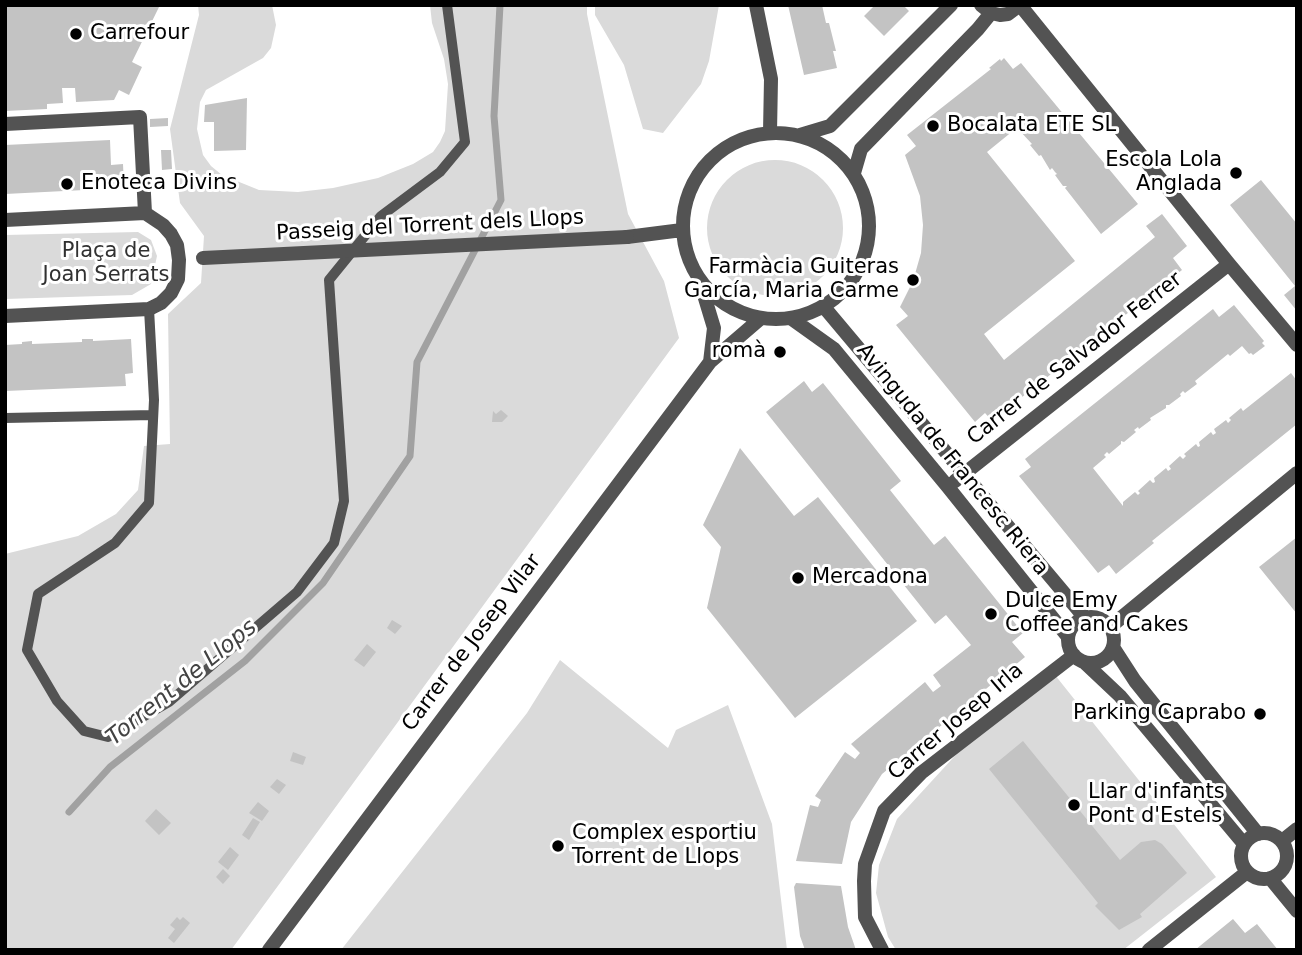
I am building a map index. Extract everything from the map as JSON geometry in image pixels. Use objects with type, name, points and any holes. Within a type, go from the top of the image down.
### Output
[{"type":"street","points":[[756,5],[771,79],[770,132]]},
{"type":"street","points":[[800,135],[830,125],[951,5]]},
{"type":"street","points":[[854,173],[861,149],[978,29],[986,9],[1008,14],[1020,5],[1297,345]]},
{"type":"street","points":[[5,124],[139,117],[145,213]]},
{"type":"street","points":[[700,281],[716,298],[737,311],[760,319],[792,319],[824,307],[848,287],[864,261],[870,231],[867,201],[854,173],[839,156],[821,143],[800,135],[770,132],[742,138],[716,153],[697,174],[685,201],[682,230],[687,257],[700,281],[713,328],[710,362]]},
{"type":"street","points":[[5,220],[145,213],[171,234],[177,245],[179,260],[177,279],[171,293],[161,303],[149,309],[5,316]]},
{"type":"street","name":"Passeig del Torrent dels Llops","points":[[179,260],[627,237],[682,230]]},
{"type":"street","name":"Carrer de Salvador Ferrer","points":[[948,487],[1229,264]]},
{"type":"street","name":"Avinguda de Francesc Riera","points":[[824,307],[1084,618]]},
{"type":"street","name":"Carrer de Josep Vilar","points":[[269,950],[710,362],[760,319]]},
{"type":"street","name":"Avinguda de Francesc Riera","points":[[792,319],[834,349],[1068,638]]},
{"type":"street","points":[[1110,628],[1297,473]]},
{"type":"street","points":[[1079,659],[1092,664],[1105,659],[1113,647],[1114,634],[1099,618],[1084,618],[1074,625],[1068,638],[1069,645],[1079,659],[1120,696],[1244,844]]},
{"type":"street","points":[[1113,647],[1135,681],[1258,834]]},
{"type":"street","name":"Carrer Josep Irla","points":[[882,950],[864,918],[864,881],[865,864],[884,811],[921,772],[1079,659]]},
{"type":"street","points":[[1282,841],[1297,829]]},
{"type":"street","points":[[1269,833],[1282,841],[1286,848],[1286,863],[1278,874],[1270,878],[1258,878],[1247,872],[1241,856],[1244,844],[1258,834],[1269,833]]},
{"type":"street","points":[[1286,863],[1297,876]]},
{"type":"street","points":[[1149,950],[1247,872]]},
{"type":"street","points":[[1270,878],[1297,911]]},
{"type":"lane","points":[[149,309],[153,415],[149,503],[115,543],[38,594],[26,650],[57,701],[84,731],[108,737],[169,702],[297,592],[334,543],[344,501],[328,280],[380,216],[440,172],[465,142],[447,5]]},
{"type":"lane","points":[[5,418],[153,415]]},
{"type":"green space","points":[[198,5],[272,5],[276,25],[271,48],[263,58],[206,90],[200,102],[197,129],[203,155],[222,175],[259,190],[298,192],[378,178],[413,164],[433,152],[445,131],[448,84],[430,5],[587,5],[628,214],[664,281],[679,338],[231,950],[5,950],[5,554],[78,536],[116,514],[138,490],[144,446],[170,444],[168,314],[201,283],[204,236],[180,203],[170,129],[199,15]]},
{"type":"green space","points":[[595,5],[719,5],[709,61],[701,84],[663,133],[643,129],[624,65],[595,15]]},
{"type":"green space","points":[[775,160],[801,165],[823,180],[838,202],[843,228],[838,254],[823,276],[801,291],[775,296],[749,291],[727,276],[712,254],[707,228],[712,202],[727,180],[749,165]]},
{"type":"green space","name":"Plaça de Joan Serrats","points":[[138,232],[151,240],[157,256],[151,284],[132,295],[5,299],[5,235]]},
{"type":"green space","name":"Complex esportiu Torrent de Llops","points":[[560,660],[668,748],[676,730],[728,705],[772,824],[787,950],[341,950],[527,713]]},
{"type":"green space","points":[[1055,675],[1216,877],[1123,950],[896,950],[888,937],[876,893],[879,865],[897,819],[963,747]]},
{"type":"building","name":"Carrefour","points":[[5,5],[160,5],[132,62],[142,67],[129,95],[119,90],[114,100],[76,102],[75,88],[62,88],[63,103],[47,104],[47,109],[5,111]]},
{"type":"building","points":[[788,5],[822,5],[836,51],[833,51],[837,68],[804,75]]},
{"type":"building","points":[[875,5],[903,5],[909,11],[884,36],[864,16]]},
{"type":"building","points":[[1004,58],[1013,69],[1021,63],[1138,204],[1101,234],[1065,188],[1067,186],[1063,186],[1055,175],[1057,174],[1052,168],[1050,170],[1041,155],[1030,145],[1032,144],[1019,130],[1019,126],[987,152],[1075,261],[984,334],[1004,360],[1155,237],[1146,226],[1162,214],[1187,246],[1173,258],[1182,270],[992,421],[985,413],[975,422],[896,325],[908,316],[900,307],[913,281],[921,253],[923,225],[920,196],[905,155],[916,146],[907,135]]},
{"type":"building","points":[[247,98],[246,150],[214,151],[214,122],[204,122],[205,105]]},
{"type":"building","points":[[168,118],[168,126],[150,127],[150,119]]},
{"type":"building","points":[[110,140],[111,165],[123,164],[124,188],[5,194],[5,145]]},
{"type":"building","points":[[161,150],[171,150],[172,169],[162,170]]},
{"type":"building","points":[[1261,180],[1297,224],[1297,311],[1284,295],[1295,286],[1230,205]]},
{"type":"building","points":[[1234,305],[1264,341],[1262,343],[1265,346],[1253,355],[1242,346],[1230,356],[1228,354],[1195,381],[1197,384],[1185,393],[1183,391],[1181,396],[1166,405],[1166,408],[1150,418],[1151,420],[1134,430],[1136,432],[1124,442],[1121,441],[1109,454],[1107,452],[1104,455],[1106,457],[1093,468],[1123,506],[1123,502],[1135,492],[1138,495],[1138,491],[1150,480],[1155,482],[1154,478],[1166,468],[1168,471],[1171,469],[1169,466],[1180,456],[1183,459],[1186,456],[1184,454],[1196,444],[1200,446],[1199,442],[1211,432],[1213,435],[1216,433],[1214,429],[1226,420],[1228,423],[1231,420],[1229,418],[1241,408],[1243,411],[1291,373],[1297,381],[1297,424],[1152,541],[1154,543],[1116,574],[1109,565],[1098,573],[1019,476],[1031,467],[1025,459],[1213,309],[1219,317]]},
{"type":"building","points":[[82,339],[131,339],[133,373],[125,374],[126,386],[5,391],[5,345],[32,341],[32,344],[82,342]]},
{"type":"building","points":[[804,381],[812,392],[823,383],[901,481],[890,490],[934,545],[945,536],[1023,633],[1012,642],[1025,657],[882,774],[851,822],[842,864],[796,861],[810,805],[818,807],[821,800],[815,796],[845,752],[855,759],[860,753],[851,744],[925,682],[933,692],[941,686],[933,675],[971,645],[946,615],[935,624],[766,412]]},
{"type":"building","points":[[501,410],[508,416],[502,422],[492,422],[493,411],[496,414]]},
{"type":"building","name":"Mercadona","points":[[740,448],[794,516],[818,497],[917,621],[795,718],[707,608],[721,547],[703,525]]},
{"type":"building","points":[[1297,537],[1297,614],[1259,567]]},
{"type":"building","points":[[392,620],[402,626],[395,634],[387,628]]},
{"type":"building","points":[[367,644],[376,652],[364,667],[354,660]]},
{"type":"building","points":[[1023,741],[1120,860],[1141,842],[1155,840],[1162,844],[1187,873],[1140,914],[1142,917],[1119,930],[1095,906],[1098,903],[989,769]]},
{"type":"building","points":[[293,752],[306,757],[303,765],[290,761]]},
{"type":"building","points":[[277,779],[286,785],[279,794],[270,787]]},
{"type":"building","points":[[258,802],[269,811],[262,821],[249,813]]},
{"type":"building","points":[[156,809],[171,823],[159,835],[145,821]]},
{"type":"building","points":[[253,818],[260,822],[249,840],[242,835]]},
{"type":"building","points":[[230,847],[239,855],[228,870],[218,862]]},
{"type":"building","points":[[223,869],[230,876],[223,884],[216,877]]},
{"type":"building","points":[[796,883],[841,886],[848,927],[856,950],[805,950],[800,936],[794,887]]},
{"type":"building","points":[[177,917],[180,920],[183,917],[190,923],[174,943],[168,938],[175,929],[170,925]]},
{"type":"building","points":[[1233,919],[1245,933],[1257,924],[1278,950],[1195,950]]},
{"type":"waterway","name":"Torrent de Llops","points":[[69,812],[110,767],[245,661],[323,583],[410,456],[417,362],[501,200],[494,116],[500,5]]},
{"type":"place","name":"Carrefour","points":[[76,34]]},
{"type":"place","name":"Bocalata ETE SL","points":[[933,126]]},
{"type":"place","name":"Escola Lola Anglada","points":[[1236,173]]},
{"type":"place","name":"Enoteca Divins","points":[[67,184]]},
{"type":"place","name":"Farmàcia Guiteras García, Maria Carme","points":[[913,280]]},
{"type":"place","name":"romà","points":[[780,352]]},
{"type":"place","name":"Mercadona","points":[[798,578]]},
{"type":"place","name":"Dulce Emy Coffee and Cakes","points":[[991,614]]},
{"type":"place","name":"Parking Caprabo","points":[[1260,714]]},
{"type":"place","name":"Llar d'infants Pont d'Estels","points":[[1074,805]]},
{"type":"place","name":"Complex esportiu Torrent de Llops","points":[[558,846]]}]
